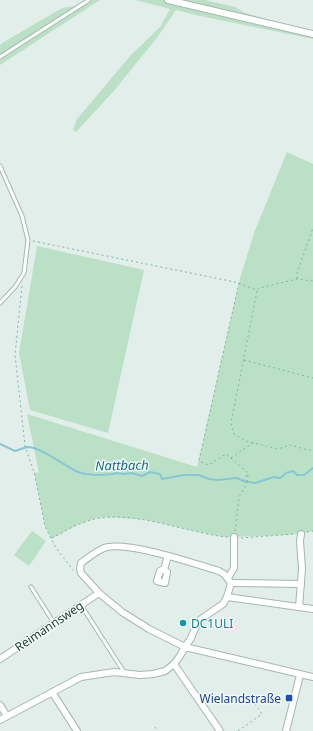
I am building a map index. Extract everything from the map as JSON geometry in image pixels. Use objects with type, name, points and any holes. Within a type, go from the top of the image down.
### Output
[{"type":"street","points":[[168,0],[313,34]]},
{"type":"street","points":[[299,534],[302,569],[299,606]]},
{"type":"street","points":[[0,720],[81,677],[114,672],[153,674],[165,671],[174,664],[192,638],[197,624],[201,619],[223,604],[228,597],[229,580],[234,568],[234,537]]},
{"type":"street","points":[[301,584],[229,580],[219,571],[168,556],[118,546],[105,548],[81,563],[80,569],[81,573],[99,594],[122,612],[149,629],[185,647],[313,678]]},
{"type":"street","points":[[164,569],[168,556]]},
{"type":"street","name":"Reimannsweg","points":[[0,659],[99,594]]},
{"type":"street","points":[[228,597],[299,606],[313,610]]},
{"type":"street","points":[[174,664],[220,731]]},
{"type":"street","points":[[286,731],[300,674]]},
{"type":"street","points":[[52,692],[77,731]]},
{"type":"street","points":[[0,705],[7,716]]},
{"type":"lane","points":[[0,57],[89,0]]},
{"type":"lane","points":[[0,166],[22,216],[28,240],[27,257],[23,275],[15,287],[0,303]]},
{"type":"lane","points":[[31,587],[54,623]]},
{"type":"lane","points":[[81,605],[125,673]]},
{"type":"path","points":[[297,279],[297,273],[313,228]]},
{"type":"path","points":[[28,240],[238,283],[257,290],[297,279],[313,281]]},
{"type":"path","points":[[23,275],[15,355],[25,446],[34,472],[46,526],[51,539],[72,570],[81,573]]},
{"type":"path","points":[[238,283],[200,461],[208,465],[226,454],[248,473]]},
{"type":"path","points":[[257,290],[231,424],[234,434],[246,441],[278,449],[290,445],[313,450]]},
{"type":"path","points":[[244,360],[313,378]]},
{"type":"path","points":[[248,473],[231,459],[254,443]]},
{"type":"path","points":[[247,483],[243,481],[248,473]]},
{"type":"path","points":[[234,537],[239,497],[247,483],[248,473]]},
{"type":"path","points":[[51,539],[79,524],[98,518],[109,517],[147,520],[212,535],[234,537],[299,534]]},
{"type":"path","points":[[238,731],[262,714],[250,697]]},
{"type":"path","points":[[155,727],[158,731]]},
{"type":"green space","points":[[93,0],[100,0],[0,65],[0,45],[2,43],[62,8],[87,4]]},
{"type":"green space","points":[[136,0],[205,0],[235,7],[245,13],[274,21],[281,28],[313,35],[313,39],[176,10],[156,39],[113,92],[76,132],[73,130],[77,119],[131,55],[160,27],[170,9]]},
{"type":"green space","points":[[287,152],[313,164],[313,531],[301,534],[225,537],[147,520],[109,517],[97,518],[79,524],[51,539],[45,526],[34,472],[39,473],[27,414],[197,467],[239,282],[254,233]]},
{"type":"green space","points":[[37,246],[144,270],[108,433],[30,410],[19,353]]},
{"type":"green space","points":[[32,531],[46,541],[29,566],[14,555]]},
{"type":"waterway","name":"Nattbach","points":[[0,444],[15,451],[27,447],[39,450],[78,472],[91,475],[132,473],[142,476],[150,472],[160,474],[162,479],[184,475],[199,475],[209,479],[218,480],[237,478],[243,481],[255,483],[274,477],[280,478],[286,473],[293,471],[297,475],[304,475],[313,468]]},
{"type":"place","name":"DC1ULI","points":[[183,623]]},
{"type":"place","name":"Wielandstraße","points":[[289,698]]}]
